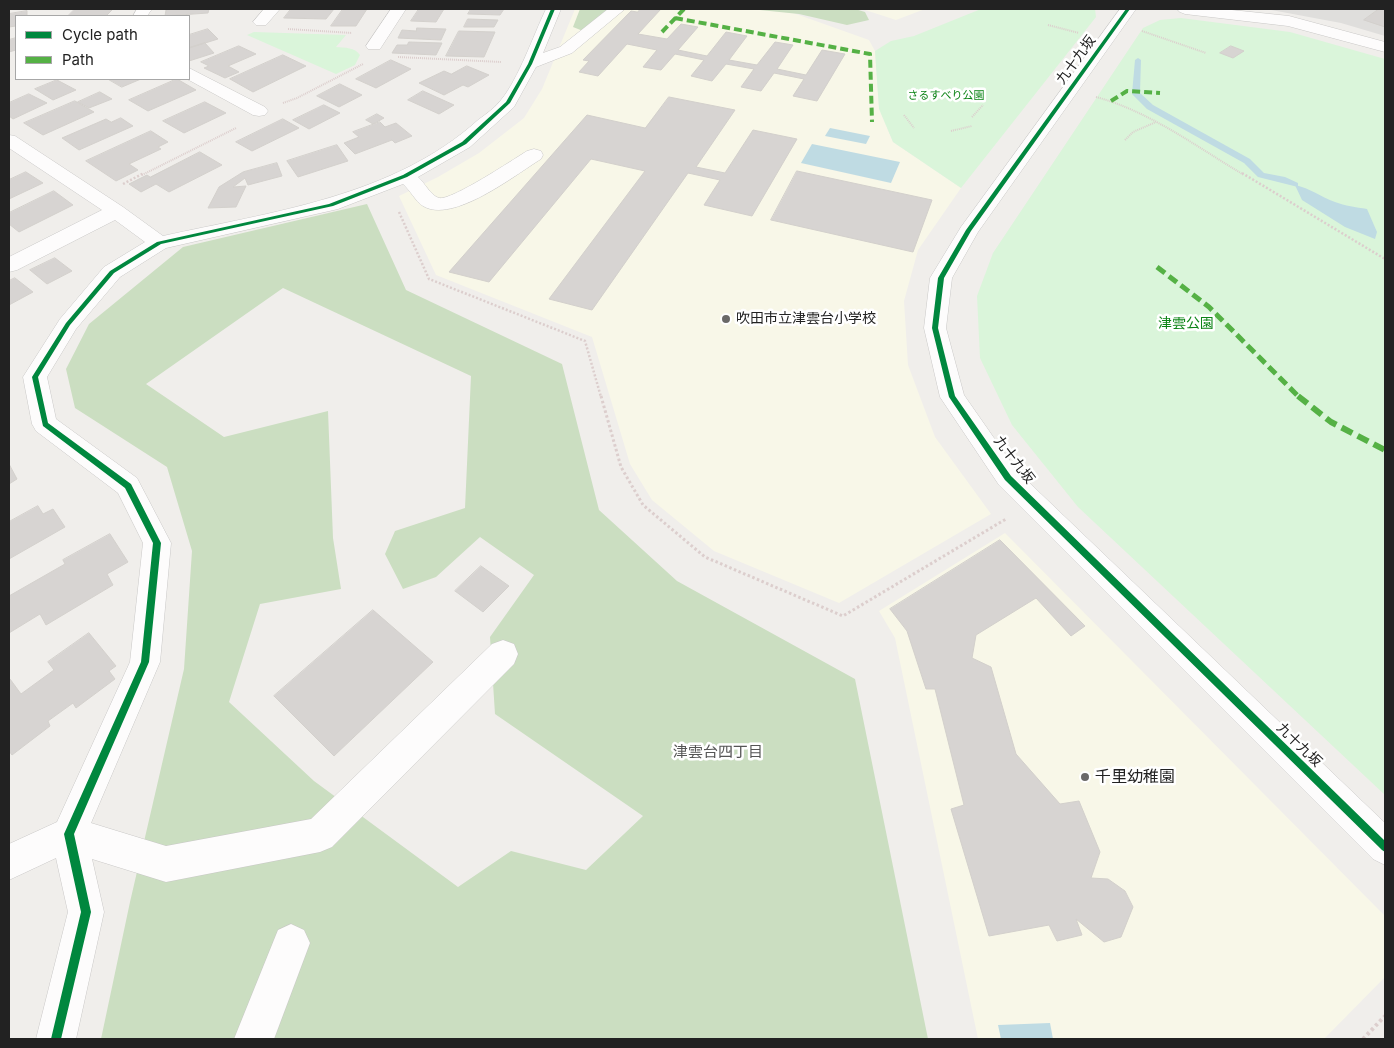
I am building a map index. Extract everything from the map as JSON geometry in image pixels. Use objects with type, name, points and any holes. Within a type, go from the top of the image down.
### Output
[{"type":"street","points":[[261,22],[272,9]]},
{"type":"street","points":[[374,46],[398,9]]},
{"type":"street","points":[[56,1039],[86,912],[70,834],[145,662],[157,543],[128,486],[44,424],[35,377],[68,324],[112,272],[158,243],[331,204],[405,176],[464,143],[508,103],[530,64],[552,9]]},
{"type":"street","points":[[530,64],[566,50],[617,9]]},
{"type":"street","points":[[1185,9],[1289,21],[1385,47]]},
{"type":"street","name":"九十九坂","points":[[1131,19],[968,231],[941,278],[936,328],[952,397],[1008,478],[1385,847]]},
{"type":"street","points":[[190,75],[259,111]]},
{"type":"street","points":[[9,140],[116,211],[158,243]]},
{"type":"street","points":[[405,176],[416,185],[430,202],[444,205],[465,197],[534,156]]},
{"type":"street","points":[[9,265],[116,211]]},
{"type":"street","points":[[9,862],[70,834],[166,864],[320,835],[503,654]]},
{"type":"street","points":[[254,1039],[291,943]]},
{"type":"path","points":[[1131,19],[1206,53]]},
{"type":"path","points":[[1048,25],[1079,33]]},
{"type":"path","points":[[1088,95],[1111,101],[1156,122],[1385,259]]},
{"type":"path","points":[[972,117],[983,105]]},
{"type":"path","points":[[904,115],[914,128]]},
{"type":"path","points":[[1125,140],[1133,132],[1156,122]]},
{"type":"path","points":[[951,131],[972,126]]},
{"type":"path","points":[[400,213],[429,279],[585,341],[621,467],[643,505],[705,557],[843,616],[1006,519]]},
{"type":"path","points":[[1363,1039],[1385,1016]]},
{"type":"shaded area","name":"吹田市立津雲台小学校","points":[[575,9],[782,9],[869,40],[875,51],[879,108],[893,142],[961,188],[918,250],[904,301],[908,365],[935,437],[991,514],[839,603],[714,551],[652,500],[630,464],[592,337],[436,275],[399,196],[438,177],[479,153],[524,118],[542,89]]},
{"type":"shaded area","points":[[862,9],[925,9],[896,20]]},
{"type":"shaded area","points":[[1266,9],[1385,9],[1385,36],[1341,23]]},
{"type":"shaded area","name":"千里幼稚園","points":[[1005,533],[1385,916],[1385,977],[1324,1039],[978,1039],[895,638],[879,611]]},
{"type":"green space","points":[[580,9],[614,9],[583,31],[573,27]]},
{"type":"green space","points":[[750,9],[855,9],[865,12],[869,20],[847,25],[799,14]]},
{"type":"green space","name":"さるすべり公園","points":[[981,9],[1095,9],[1096,17],[961,188],[893,142],[879,109],[875,51],[891,41],[914,36]]},
{"type":"green space","name":"津雲公園","points":[[1181,18],[1290,32],[1385,59],[1385,795],[1078,507],[1012,425],[980,358],[977,296],[993,253],[1143,28],[1160,20]]},
{"type":"green space","points":[[254,32],[346,35],[336,47],[353,49],[360,55],[355,65],[336,74],[247,35]]},
{"type":"green space","points":[[367,204],[406,290],[562,364],[599,510],[677,581],[855,679],[928,1039],[101,1039],[130,902],[184,669],[192,551],[167,467],[75,408],[66,369],[89,324],[183,247]],"holes":[[[283,288],[471,376],[465,508],[395,531],[385,554],[403,589],[436,577],[480,537],[534,575],[490,637],[495,714],[643,816],[586,870],[511,851],[458,887],[314,781],[229,702],[260,604],[341,589],[333,538],[328,411],[224,437],[146,384]]]},
{"type":"water","points":[[830,128],[870,136],[866,144],[825,136]]},
{"type":"water","points":[[812,144],[900,162],[891,183],[801,163]]},
{"type":"water","points":[[1295,185],[1339,203],[1367,209],[1377,232],[1375,239],[1345,227],[1302,200]]},
{"type":"water","points":[[1050,1023],[1053,1039],[1001,1039],[998,1025]]},
{"type":"building","points":[[75,9],[113,9],[107,15],[69,15]]},
{"type":"building","points":[[209,9],[208,13],[179,15],[165,15],[166,10]]},
{"type":"building","points":[[291,9],[334,9],[326,19],[284,18]]},
{"type":"building","points":[[343,9],[367,9],[356,26],[331,26]]},
{"type":"building","points":[[419,9],[444,9],[436,22],[411,21]]},
{"type":"building","points":[[471,9],[504,9],[500,15],[468,14]]},
{"type":"building","points":[[641,9],[661,9],[638,34],[667,39],[681,24],[698,27],[678,50],[707,56],[726,32],[747,36],[729,60],[757,65],[775,42],[793,45],[777,69],[806,75],[822,50],[845,54],[817,101],[793,96],[804,79],[774,73],[761,91],[741,87],[754,69],[726,64],[712,81],[691,76],[704,60],[675,54],[661,70],[643,67],[657,50],[627,44],[598,76],[579,72],[589,61],[583,60],[631,11],[637,12]]},
{"type":"building","points":[[1379,9],[1385,9],[1385,27],[1364,20]]},
{"type":"building","points":[[27,11],[27,15],[15,15],[15,26],[9,27],[9,14]]},
{"type":"building","points":[[468,19],[498,20],[494,27],[464,27]]},
{"type":"building","points":[[417,28],[446,29],[441,40],[398,38],[402,30],[416,31]]},
{"type":"building","points":[[208,29],[218,39],[190,48],[190,35]]},
{"type":"building","points":[[459,31],[495,32],[484,57],[446,56]]},
{"type":"building","points":[[15,38],[15,50],[9,52],[9,40]]},
{"type":"building","points":[[409,42],[442,43],[436,55],[392,53],[397,45],[407,45]]},
{"type":"building","points":[[205,43],[214,53],[190,61],[190,48]]},
{"type":"building","points":[[239,46],[256,54],[228,66],[239,72],[225,78],[204,68],[209,66],[201,62]]},
{"type":"building","points":[[1231,46],[1244,51],[1233,58],[1220,53]]},
{"type":"building","points":[[283,55],[306,66],[253,92],[230,79]]},
{"type":"building","points":[[391,60],[411,69],[376,88],[356,79]]},
{"type":"building","points":[[467,66],[489,75],[468,87],[463,85],[444,95],[419,83],[444,71],[451,74]]},
{"type":"building","points":[[57,80],[76,90],[53,100],[35,89]]},
{"type":"building","points":[[110,80],[139,80],[122,87]]},
{"type":"building","points":[[175,80],[179,80],[196,90],[148,111],[129,100]]},
{"type":"building","points":[[340,84],[362,95],[339,107],[317,96]]},
{"type":"building","points":[[423,91],[454,105],[439,114],[408,100]]},
{"type":"building","points":[[100,92],[112,99],[89,108],[78,102]]},
{"type":"building","points":[[29,94],[47,103],[13,119],[9,116],[9,103]]},
{"type":"building","points":[[669,97],[735,110],[696,167],[725,173],[753,130],[797,139],[752,216],[704,205],[720,180],[688,173],[592,310],[549,299],[645,171],[591,159],[489,282],[449,272],[587,115],[645,128]]},
{"type":"building","points":[[75,101],[94,112],[43,135],[24,123]]},
{"type":"building","points":[[205,102],[226,113],[184,133],[163,121]]},
{"type":"building","points":[[324,105],[340,113],[309,129],[293,120]]},
{"type":"building","points":[[377,114],[384,118],[373,124],[366,120]]},
{"type":"building","points":[[121,118],[133,126],[79,150],[62,138],[106,119],[111,122]]},
{"type":"building","points":[[283,119],[299,128],[252,151],[236,142]]},
{"type":"building","points":[[380,122],[385,127],[396,123],[412,136],[395,143],[392,140],[355,154],[344,143],[359,137],[353,132]]},
{"type":"building","points":[[151,131],[168,142],[158,147],[161,149],[129,164],[138,170],[116,181],[86,161]]},
{"type":"building","points":[[337,145],[348,161],[298,177],[287,161]]},
{"type":"building","points":[[200,152],[222,165],[169,192],[156,184],[141,192],[129,184],[147,175],[150,177]]},
{"type":"building","points":[[277,163],[282,176],[248,185],[245,178],[233,187],[246,186],[236,207],[208,208],[219,187],[243,172]]},
{"type":"building","points":[[797,171],[932,200],[913,252],[771,220]]},
{"type":"building","points":[[26,172],[43,183],[9,199],[9,180]]},
{"type":"building","points":[[54,191],[73,205],[19,232],[9,224],[9,213]]},
{"type":"building","points":[[55,258],[72,271],[47,284],[30,270]]},
{"type":"building","points":[[15,278],[33,292],[9,305],[9,281]]},
{"type":"building","points":[[9,464],[17,479],[9,484]]},
{"type":"building","points":[[38,506],[43,514],[53,509],[65,527],[9,559],[9,522]]},
{"type":"building","points":[[110,534],[128,562],[107,574],[113,585],[46,625],[40,614],[9,633],[9,596],[65,564],[63,560]]},
{"type":"building","points":[[1000,540],[1085,626],[1071,636],[1036,598],[976,635],[972,658],[991,667],[1016,754],[1060,804],[1079,801],[1100,852],[1091,878],[1108,879],[1125,891],[1133,907],[1121,937],[1104,942],[1076,919],[1082,935],[1057,941],[1049,925],[989,936],[951,809],[964,805],[935,689],[926,689],[907,631],[890,609]]},
{"type":"building","points":[[481,566],[509,586],[483,612],[455,591]]},
{"type":"building","points":[[373,610],[433,662],[334,756],[274,696]]},
{"type":"building","points":[[89,633],[116,666],[109,671],[115,679],[76,708],[73,703],[48,721],[50,726],[12,755],[9,751],[9,680],[21,694],[54,670],[48,662]]},
{"type":"waterway","points":[[1138,60],[1136,94],[1150,107],[1247,161],[1261,175],[1282,179],[1295,185]]},
{"type":"marked path","points":[[662,32],[684,9]]},
{"type":"marked path","points":[[675,18],[870,54],[872,122]]},
{"type":"marked path","points":[[1111,101],[1127,91],[1160,93]]},
{"type":"marked path","points":[[1157,267],[1209,307],[1291,391],[1331,422],[1385,450]]},
{"type":"cycle path","points":[[56,1039],[86,912],[69,834],[145,662],[157,543],[128,486],[45,424],[35,377],[68,324],[112,272],[159,243],[331,205],[405,176],[464,143],[508,103],[530,64],[553,9]]},
{"type":"cycle path","points":[[1128,9],[968,231],[941,278],[935,328],[952,397],[1008,478],[1385,847]]},
{"type":"place","name":"吹田市立津雲台小学校","points":[[726,319]]},
{"type":"place","name":"千里幼稚園","points":[[1085,777]]},
{"type":"district","name":"津雲台四丁目","points":[[718,752]]}]
